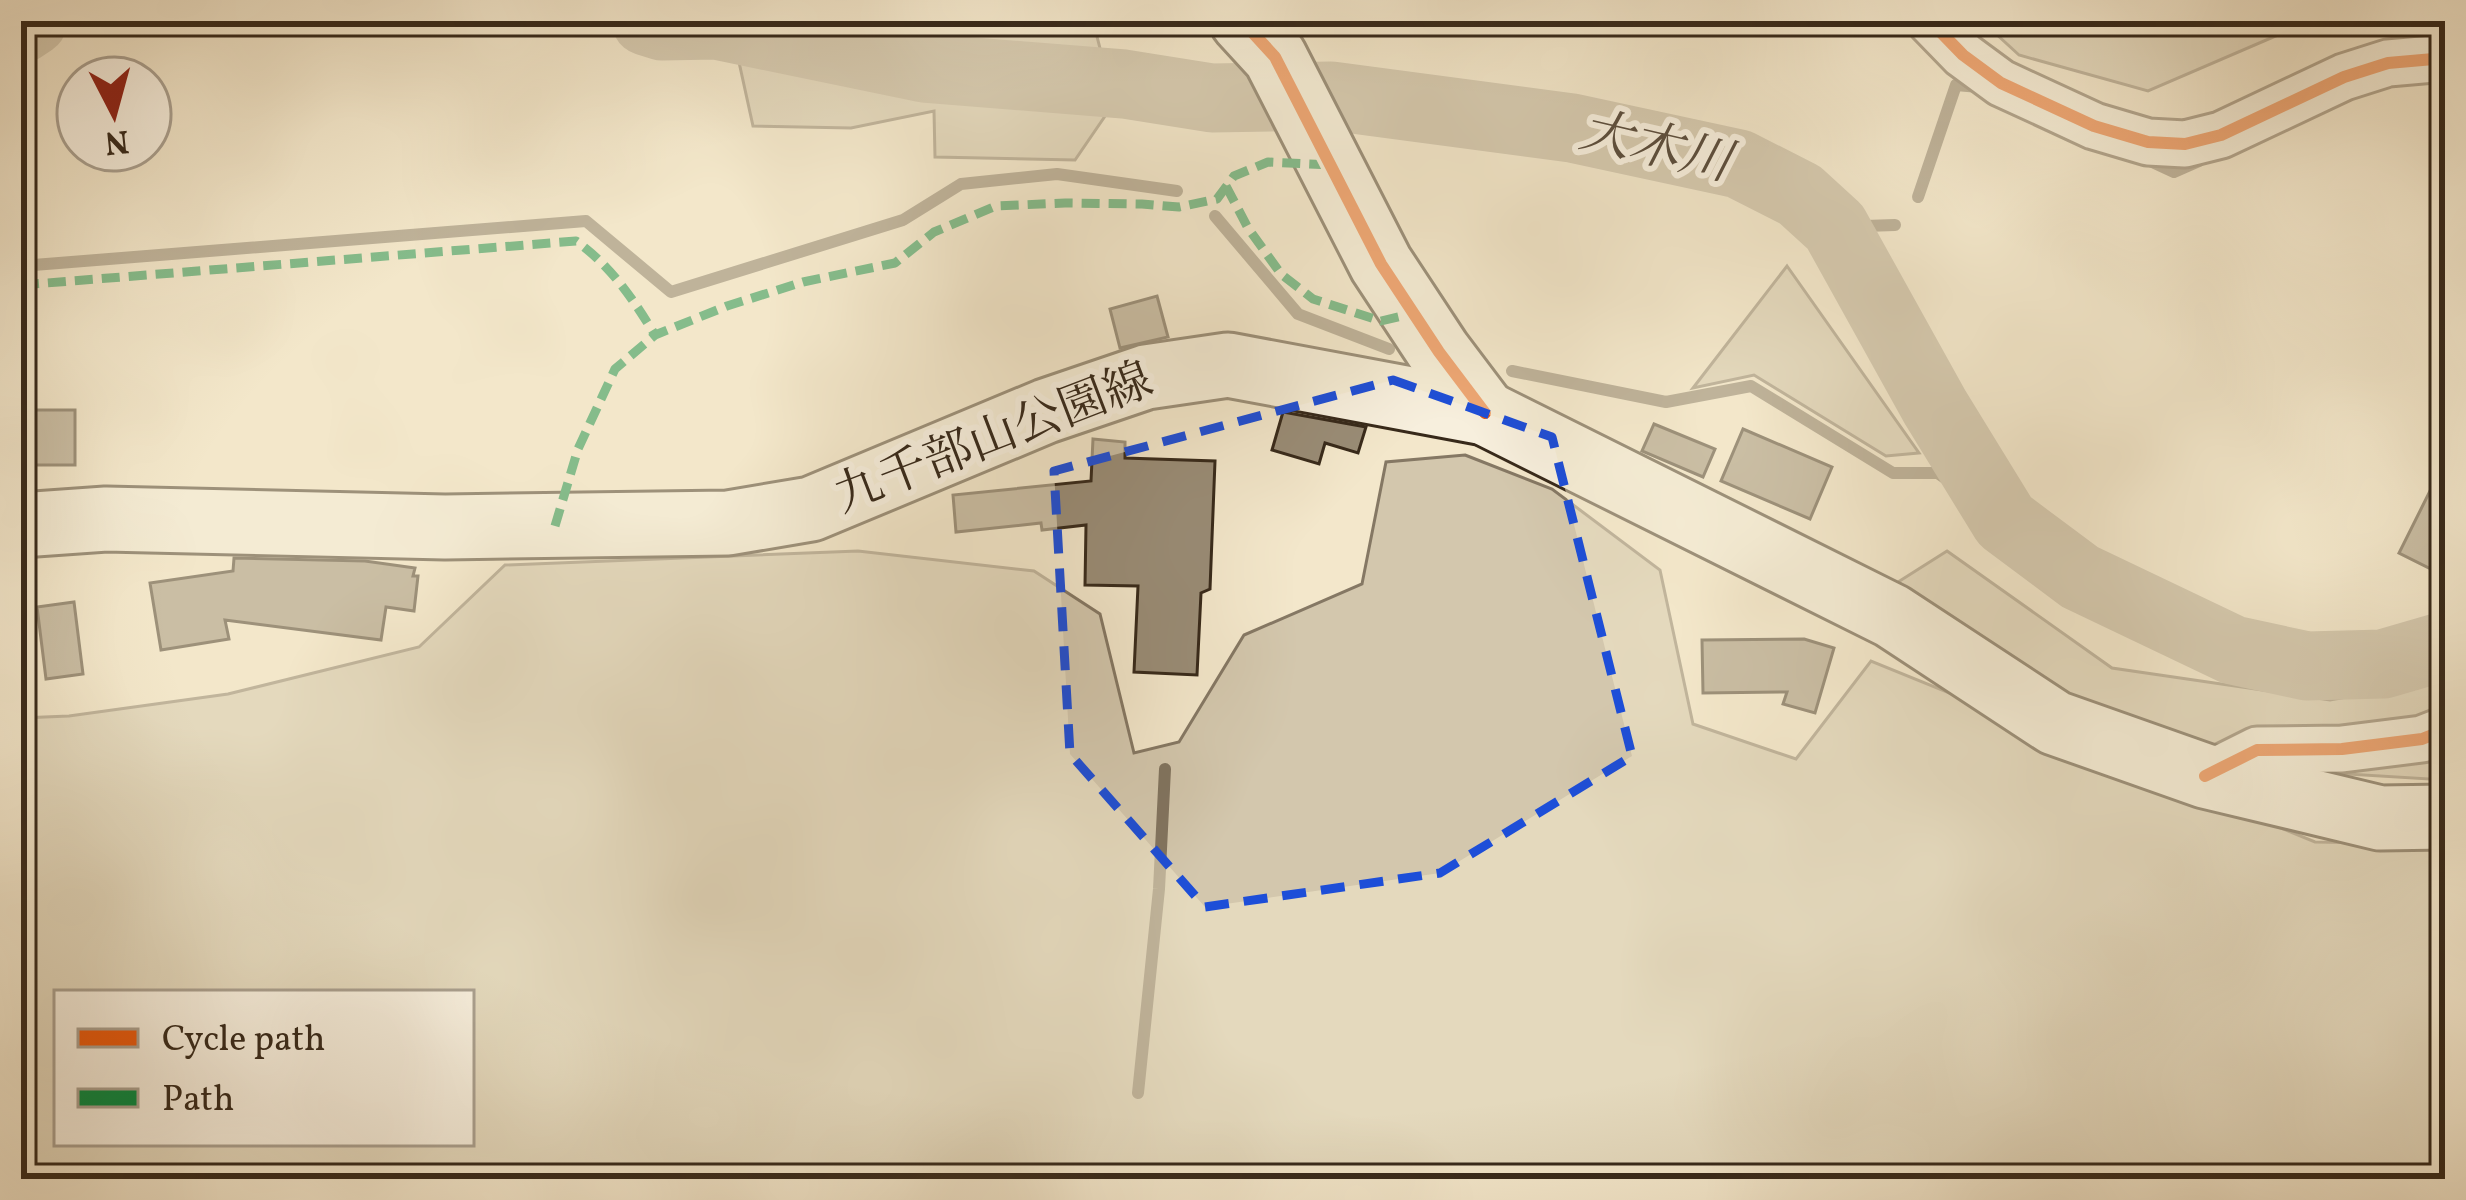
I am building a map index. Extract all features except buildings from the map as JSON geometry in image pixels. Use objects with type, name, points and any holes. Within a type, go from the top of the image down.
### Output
[{"type":"main road","points":[[1258,39],[1331,165],[1381,265],[1485,413]]},
{"type":"main road","name":"九千部山公園線","points":[[21,525],[106,518],[445,526],[728,523],[811,509],[1046,411],[1146,377],[1228,365],[1485,413],[1892,616],[2055,723],[2205,776],[2380,818],[2445,817]]},
{"type":"street","points":[[1930,21],[1963,55],[2001,82],[2094,126],[2148,142],[2186,144],[2221,135],[2344,76],[2388,63],[2445,58]]},
{"type":"street","points":[[2205,776],[2258,750],[2342,748],[2422,739],[2445,730]]},
{"type":"highlighted area","points":[[1393,380],[1552,437],[1632,756],[1440,873],[1205,907],[1070,754],[1054,471]]},
{"type":"shaded area","points":[[730,21],[1093,21],[1114,103],[1075,160],[935,157],[934,111],[851,128],[753,126]]},
{"type":"shaded area","points":[[1982,21],[2288,21],[2278,35],[2148,91],[2019,55]]},
{"type":"shaded area","points":[[1787,266],[1919,453],[1886,456],[1754,375],[1693,388]]},
{"type":"shaded area","points":[[1465,455],[1552,489],[1660,570],[1693,724],[1796,759],[1871,661],[2315,842],[2445,844],[2445,1179],[21,1179],[21,718],[228,694],[419,647],[505,565],[858,551],[1034,571],[1100,614],[1134,753],[1179,742],[1244,635],[1362,584],[1386,462]]},
{"type":"shaded area","points":[[1947,551],[2112,668],[2330,700],[2445,679],[2445,780],[2264,769],[2059,694],[1898,582]]},
{"type":"waterway","name":"大木川","points":[[21,29],[33,21]]},
{"type":"waterway","name":"大木川","points":[[646,21],[662,26],[716,25],[924,68],[1124,84],[1212,98],[1331,96],[1572,128],[1739,164],[1800,195],[1835,227],[2005,521],[2080,577],[2233,650],[2307,666],[2383,664],[2445,646]]},
{"type":"waterway","points":[[1918,197],[1956,85],[1979,87]]},
{"type":"waterway","points":[[2146,159],[2174,172],[2199,161]]},
{"type":"waterway","points":[[21,266],[586,221],[671,292],[903,220],[961,184],[1057,174],[1177,191]]},
{"type":"waterway","points":[[1215,216],[1298,314],[1389,349]]},
{"type":"waterway","points":[[1835,227],[1895,225]]},
{"type":"waterway","points":[[1512,371],[1666,402],[1751,386],[1893,473],[1938,473],[2005,521]]},
{"type":"waterway","points":[[1138,1093],[1159,889],[1165,769]]},
{"type":"marked path","points":[[555,526],[578,449],[615,369],[655,335],[803,282],[895,263],[934,232],[996,206],[1179,207],[1217,199],[1234,176],[1268,162],[1331,165]]},
{"type":"marked path","points":[[1226,186],[1248,228],[1281,274],[1313,299],[1381,321],[1414,313]]},
{"type":"marked path","points":[[21,285],[576,241],[620,284],[655,335]]},
{"type":"cycle path","points":[[1242,21],[1275,57],[1381,264],[1485,413]]},
{"type":"cycle path","points":[[1930,21],[1963,55],[2001,83],[2094,126],[2148,142],[2185,144],[2221,135],[2344,77],[2388,63],[2445,58]]},
{"type":"cycle path","points":[[2205,776],[2257,750],[2342,749],[2422,739],[2445,730]]}]
